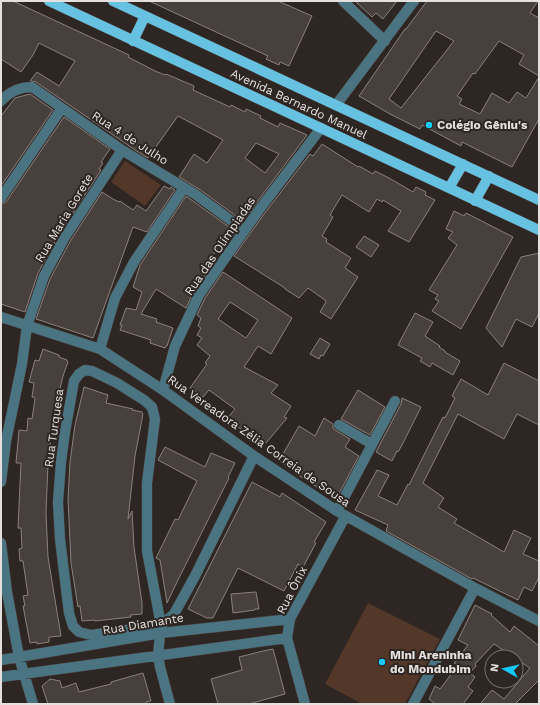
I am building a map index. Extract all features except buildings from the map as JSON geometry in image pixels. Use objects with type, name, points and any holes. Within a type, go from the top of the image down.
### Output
[{"type":"main road","name":"Avenida Bernardo Manuel","points":[[48,1],[539,230]]},
{"type":"main road","name":"Avenida Bernardo Manuel","points":[[113,1],[539,200]]},
{"type":"main road","points":[[133,41],[146,16]]},
{"type":"main road","points":[[448,188],[463,164]]},
{"type":"main road","points":[[475,201],[489,176]]},
{"type":"street","points":[[343,1],[385,41]]},
{"type":"street","points":[[336,105],[414,1]]},
{"type":"street","name":"Rua 4 de Julho","points":[[1,101],[6,95],[22,87],[32,87],[122,150],[184,188],[244,230]]},
{"type":"street","points":[[1,198],[62,108]]},
{"type":"street","name":"Rua das Olímpiadas","points":[[163,390],[175,346],[199,295],[244,230],[321,128]]},
{"type":"street","name":"Rua Maria Gorete","points":[[1,482],[6,441],[22,364],[26,326],[44,276],[65,237],[122,150]]},
{"type":"street","points":[[100,350],[115,298],[121,286],[134,262],[184,188]]},
{"type":"street","name":"Rua Vereadora Zélia Correia de Sousa","points":[[1,317],[100,350],[163,390],[254,456],[341,514],[539,622]]},
{"type":"street","name":"Rua Turquesa","points":[[161,629],[91,636],[79,632],[73,626],[69,613],[59,527],[58,502],[61,462],[74,381],[79,374],[85,370],[92,371],[117,383],[144,400],[152,407],[154,419],[146,483],[147,551],[161,629],[158,655],[170,704]]},
{"type":"street","name":"Rua Ônix","points":[[305,704],[287,638],[290,619],[341,514],[372,444],[395,401]]},
{"type":"street","points":[[339,425],[372,444]]},
{"type":"street","points":[[161,629],[174,614],[195,576],[254,456]]},
{"type":"street","points":[[1,543],[7,592],[19,657],[33,704]]},
{"type":"street","points":[[413,704],[475,588]]},
{"type":"street","name":"Rua Diamante","points":[[1,660],[161,629],[290,619]]},
{"type":"street","points":[[1,677],[287,638]]},
{"type":"shaded area","points":[[125,161],[161,185],[145,206],[111,182]]},
{"type":"shaded area","name":"Mini Areninha do Mondubim","points":[[368,603],[440,639],[405,704],[362,704],[325,684]]},
{"type":"place","name":"Colégio Gêniu's","points":[[429,125]]},
{"type":"place","name":"Mini Areninha do Mondubim","points":[[382,662]]}]
